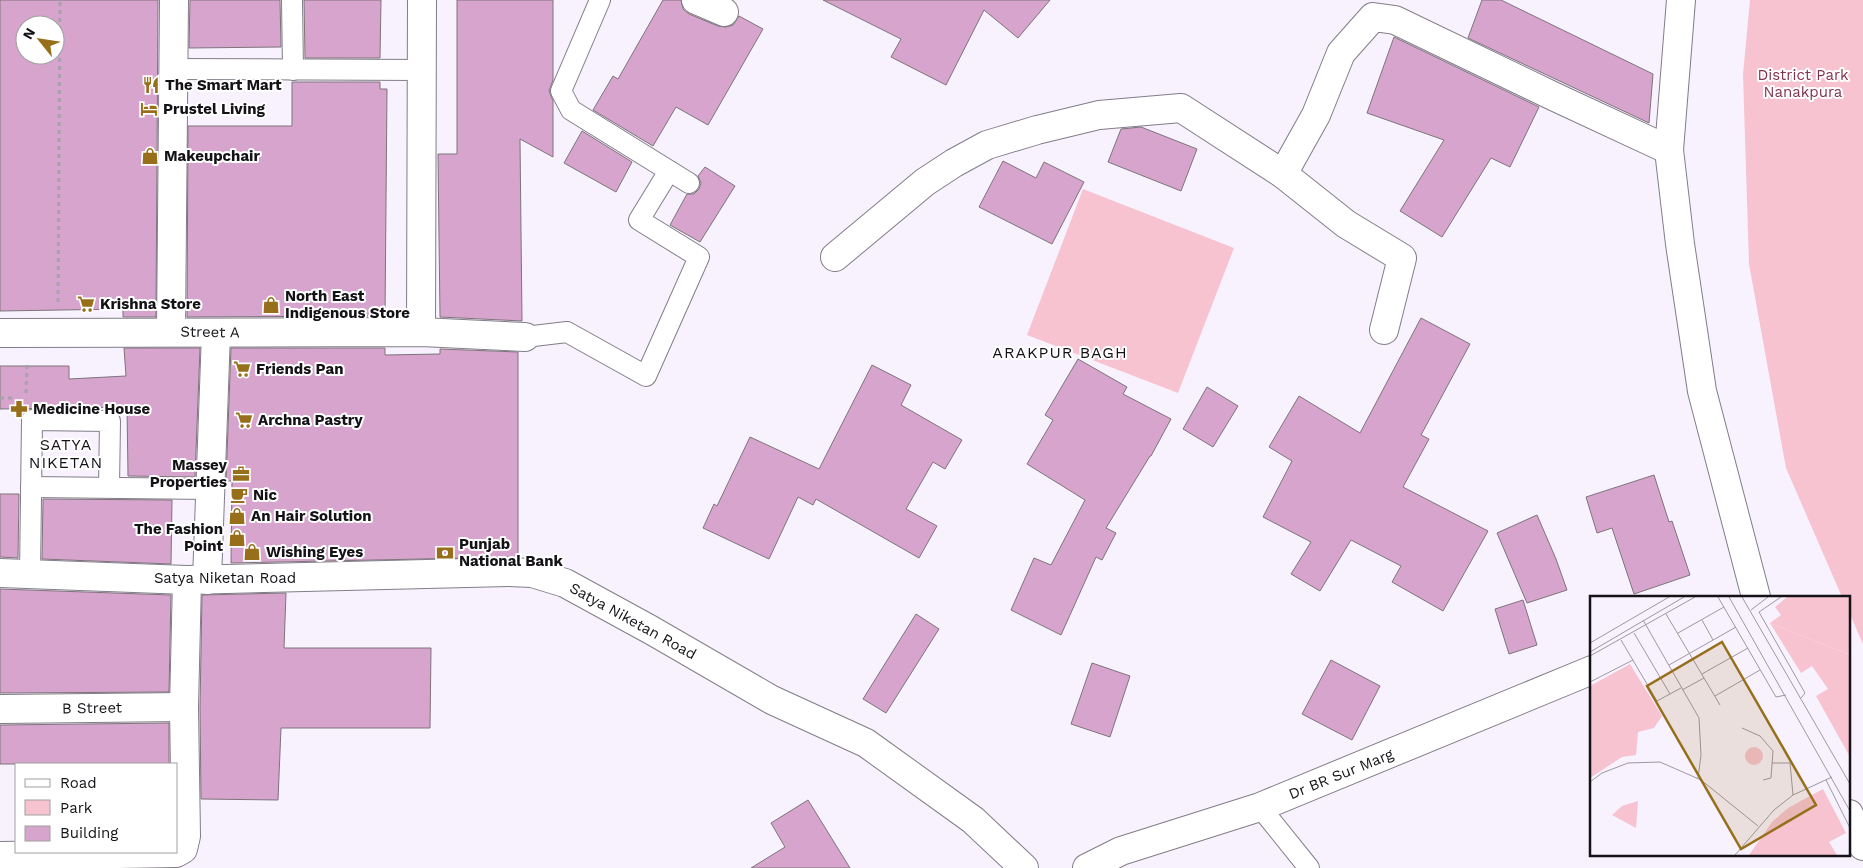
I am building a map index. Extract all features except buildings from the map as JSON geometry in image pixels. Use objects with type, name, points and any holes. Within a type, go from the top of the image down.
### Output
[{"type":"street","points":[[171,332],[174,0]]},
{"type":"street","points":[[421,332],[422,0]]},
{"type":"street","points":[[696,0],[724,12]]},
{"type":"street","points":[[1681,0],[1668,150],[1702,391],[1756,596]]},
{"type":"street","points":[[1283,174],[1316,115],[1341,53],[1373,17],[1395,20],[1555,98],[1668,150]]},
{"type":"street","points":[[835,257],[925,182],[954,162],[987,145],[1037,130],[1099,116],[1181,108],[1283,174],[1346,224],[1402,258],[1384,330]]},
{"type":"street","name":"Street A","points":[[0,333],[421,332],[525,337]]},
{"type":"street","points":[[178,852],[183,848],[186,836],[184,707],[197,580],[210,489],[216,333]]},
{"type":"street","name":"Satya Niketan Road","points":[[0,573],[197,580],[508,572],[532,573],[547,577],[651,630],[772,700],[866,743],[973,820],[1024,868]]},
{"type":"street","name":"Dr BR Sur Marg","points":[[1087,868],[1121,851],[1260,807],[1590,671]]},
{"type":"street","name":"B Street","points":[[0,709],[184,707]]},
{"type":"street","points":[[1850,816],[1863,846]]},
{"type":"street","points":[[0,856],[176,853]]},
{"type":"lane","points":[[292,0],[293,70]]},
{"type":"lane","points":[[600,0],[561,91],[571,110],[689,183]]},
{"type":"lane","points":[[172,69],[422,70]]},
{"type":"lane","points":[[525,337],[567,332],[646,376],[699,257],[639,220],[669,171]]},
{"type":"lane","points":[[30,574],[32,420],[110,421],[108,487]]},
{"type":"lane","points":[[31,486],[210,489]]},
{"type":"lane","points":[[1260,807],[1309,868]]},
{"type":"path","points":[[57,332],[60,0]]},
{"type":"green space","name":"District Park Nanakpura","points":[[1750,0],[1863,0],[1863,644],[1850,614],[1850,596],[1842,596],[1786,468],[1749,264],[1743,74]]},
{"type":"green space","points":[[1083,189],[1234,248],[1178,393],[1027,335]]},
{"type":"place","name":"The Smart Mart","points":[[151,85]]},
{"type":"place","name":"Prustel Living","points":[[149,109]]},
{"type":"place","name":"Makeupchair","points":[[150,156]]},
{"type":"place","name":"Krishna Store","points":[[86,304]]},
{"type":"place","name":"North East Indigenous Store","points":[[271,305]]},
{"type":"place","name":"Friends Pan","points":[[242,369]]},
{"type":"place","name":"Medicine House","points":[[19,409]]},
{"type":"place","name":"Archna Pastry","points":[[244,420]]},
{"type":"place","name":"Massey Properties","points":[[241,474]]},
{"type":"place","name":"Nic","points":[[239,495]]},
{"type":"place","name":"An Hair Solution","points":[[237,516]]},
{"type":"place","name":"The Fashion Point","points":[[237,538]]},
{"type":"place","name":"Wishing Eyes","points":[[252,552]]},
{"type":"place","name":"Punjab National Bank","points":[[445,553]]},
{"type":"district","name":"ARAKPUR BAGH","points":[[1060,352]]},
{"type":"district","name":"SATYA NIKETAN","points":[[66,453]]}]
